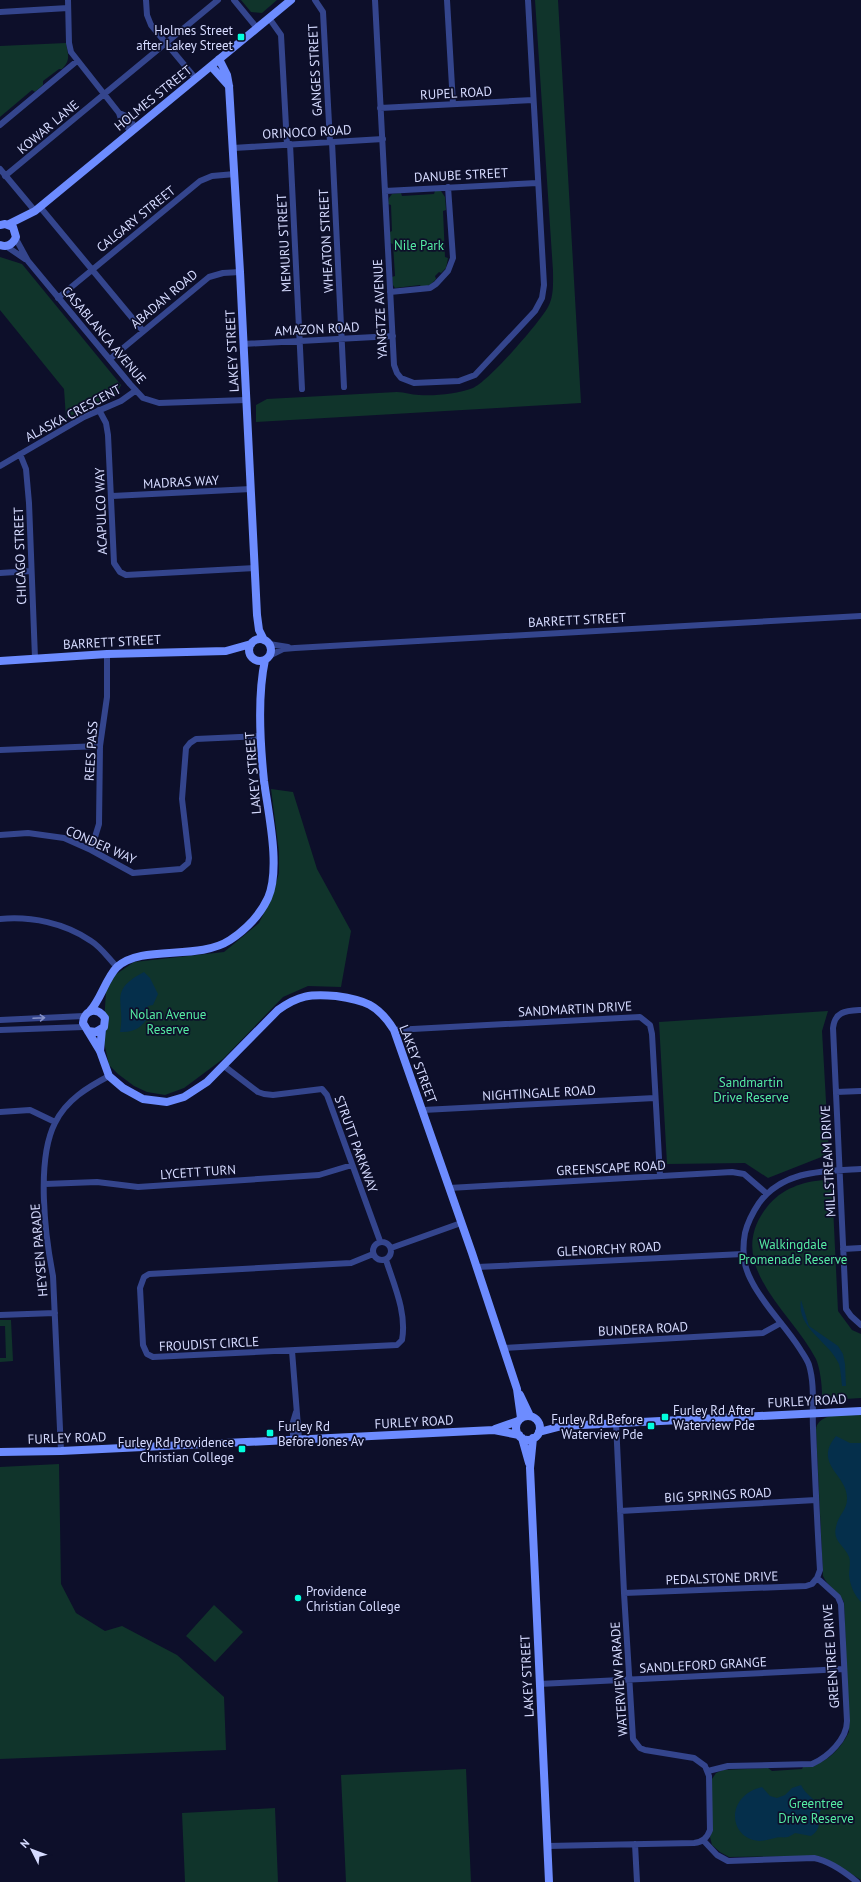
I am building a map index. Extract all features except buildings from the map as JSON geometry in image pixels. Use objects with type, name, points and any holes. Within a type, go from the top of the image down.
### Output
[{"type":"street","points":[[68,0],[69,43],[71,52],[119,113],[121,120],[133,130]]},
{"type":"street","points":[[146,0],[149,21],[196,79]]},
{"type":"street","name":"KOWAR LANE","points":[[5,176],[218,0]]},
{"type":"street","points":[[234,0],[257,28]]},
{"type":"street","name":"HOLMES STREET","points":[[2,246],[12,244],[16,236],[35,211],[291,0]]},
{"type":"street","name":"GANGES STREET","points":[[315,0],[323,12],[331,142]]},
{"type":"street","name":"YANGTZE AVENUE","points":[[375,0],[394,365],[397,373],[407,382],[414,383],[459,380],[475,375],[535,311],[542,298],[544,285],[537,182],[528,0]]},
{"type":"street","points":[[447,0],[453,104]]},
{"type":"street","points":[[0,12],[68,8]]},
{"type":"street","name":"MEMURU STREET","points":[[269,18],[281,35],[302,389]]},
{"type":"street","name":"LAKEY STREET","points":[[117,967],[136,957],[195,952],[224,944],[243,932],[268,897],[274,857],[264,779],[261,736],[261,678],[271,650],[259,630],[257,615],[252,489],[229,86],[225,68],[219,59]]},
{"type":"street","points":[[0,125],[77,61]]},
{"type":"street","points":[[211,66],[229,86]]},
{"type":"street","name":"RUPEL ROAD","points":[[380,108],[533,100]]},
{"type":"street","name":"ORINOCO ROAD","points":[[233,148],[383,139]]},
{"type":"street","name":"WHEATON STREET","points":[[331,142],[344,387]]},
{"type":"street","points":[[0,169],[35,211],[92,270],[143,331]]},
{"type":"street","name":"CALGARY STREET","points":[[58,298],[200,181],[212,176],[235,174]]},
{"type":"street","name":"DANUBE STREET","points":[[385,191],[537,182]]},
{"type":"street","points":[[390,292],[430,288],[448,271],[453,258],[448,187]]},
{"type":"street","name":"HOLMES STREET","points":[[4,223],[35,211]]},
{"type":"street","name":"HOLMES STREET","points":[[4,223],[13,227],[16,236]]},
{"type":"street","name":"CASABLANCA AVENUE","points":[[16,236],[28,261],[136,391],[144,398],[159,403],[246,400]]},
{"type":"street","name":"CASABLANCA AVENUE","points":[[2,246],[28,261]]},
{"type":"street","name":"ABADAN ROAD","points":[[110,359],[209,277],[240,272]]},
{"type":"street","name":"AMAZON ROAD","points":[[243,344],[393,336]]},
{"type":"street","name":"ALASKA CRESCENT","points":[[0,466],[84,417],[121,401],[136,391]]},
{"type":"street","name":"ACAPULCO WAY","points":[[99,410],[106,423],[108,435],[114,563],[120,572],[126,574],[255,568]]},
{"type":"street","name":"CHICAGO STREET","points":[[20,454],[26,471],[35,658]]},
{"type":"street","name":"MADRAS WAY","points":[[112,496],[252,489]]},
{"type":"street","points":[[0,572],[31,571]]},
{"type":"street","name":"LAKEY STREET","points":[[257,615],[251,643],[252,657],[261,678]]},
{"type":"street","name":"BARRETT STREET","points":[[267,658],[283,648],[861,616]]},
{"type":"street","points":[[251,643],[258,639],[267,642]]},
{"type":"street","name":"BARRETT STREET","points":[[267,642],[295,648]]},
{"type":"street","name":"BARRETT STREET","points":[[0,661],[107,654],[226,650],[251,643]]},
{"type":"street","name":"BARRETT STREET","points":[[226,650],[252,657]]},
{"type":"street","name":"REES PASS","points":[[91,850],[99,824],[100,746],[107,697],[107,654]]},
{"type":"street","points":[[252,657],[259,661],[267,658]]},
{"type":"street","name":"CONDER WAY","points":[[0,835],[28,833],[64,838],[134,872],[181,869],[188,862],[189,858],[182,799],[186,748],[190,742],[196,739],[261,736]]},
{"type":"street","points":[[0,750],[100,746]]},
{"type":"street","points":[[0,919],[15,917],[58,924],[92,941],[117,967],[101,996],[87,1013],[83,1021],[86,1029]]},
{"type":"street","name":"LAKEY STREET","points":[[86,1029],[100,1051],[110,1076],[123,1088],[143,1099],[167,1102],[184,1097],[207,1082],[278,1010],[290,1001],[309,994],[357,999],[365,1002],[383,1014],[394,1030],[424,1110],[517,1389],[530,1416]]},
{"type":"street","name":"LAKEY STREET","points":[[100,1051],[102,1029],[105,1023],[101,996]]},
{"type":"street","name":"MILLSTREAM DRIVE","points":[[861,1010],[844,1011],[839,1014],[834,1022],[839,1170],[846,1308],[851,1316],[861,1325]]},
{"type":"street","points":[[0,1020],[98,1011],[103,1015]]},
{"type":"street","name":"SANDMARTIN DRIVE","points":[[394,1030],[640,1017],[650,1025],[660,1176]]},
{"type":"street","points":[[0,1030],[86,1029],[96,1032],[102,1029]]},
{"type":"street","name":"STRUTT PARKWAY","points":[[224,1066],[258,1092],[264,1094],[273,1095],[322,1089],[327,1094],[380,1241]]},
{"type":"street","name":"HEYSEN PARADE","points":[[61,1451],[55,1313],[48,1248],[45,1184],[47,1142],[55,1122],[68,1104],[82,1092],[110,1076]]},
{"type":"street","points":[[836,1092],[861,1091]]},
{"type":"street","name":"NIGHTINGALE ROAD","points":[[424,1110],[656,1098]]},
{"type":"street","points":[[0,1112],[30,1110],[55,1122]]},
{"type":"street","name":"LYCETT TURN","points":[[45,1184],[97,1182],[138,1187],[319,1175],[352,1165]]},
{"type":"street","points":[[818,1578],[820,1570],[812,1412],[813,1392],[809,1364],[750,1279],[743,1254],[744,1238],[750,1216],[766,1193],[774,1187],[796,1176],[811,1172],[861,1169]]},
{"type":"street","name":"GREENSCAPE ROAD","points":[[449,1188],[732,1172],[744,1174],[766,1193]]},
{"type":"street","points":[[391,1248],[461,1223]]},
{"type":"street","points":[[380,1241],[386,1242],[391,1248],[390,1256],[386,1260],[379,1260],[373,1254],[375,1244],[380,1241]]},
{"type":"street","points":[[843,1249],[861,1248]]},
{"type":"street","name":"FROUDIST CIRCLE","points":[[373,1254],[351,1262],[156,1274],[144,1277],[140,1288],[143,1345],[147,1354],[152,1358],[397,1345],[402,1340],[404,1331],[402,1314],[398,1295],[386,1260]]},
{"type":"street","name":"GLENORCHY ROAD","points":[[477,1266],[743,1254]]},
{"type":"street","points":[[0,1315],[55,1313]]},
{"type":"street","name":"BUNDERA ROAD","points":[[503,1348],[763,1333],[781,1323]]},
{"type":"street","points":[[292,1351],[296,1412],[293,1422],[296,1440]]},
{"type":"street","name":"LAKEY STREET","points":[[517,1389],[520,1420],[516,1428],[530,1468]]},
{"type":"street","name":"FURLEY ROAD","points":[[539,1432],[562,1426],[616,1422],[861,1410]]},
{"type":"street","points":[[520,1420],[530,1416],[538,1421],[539,1432],[533,1438],[520,1436]]},
{"type":"street","name":"FURLEY ROAD","points":[[494,1430],[520,1420]]},
{"type":"street","name":"FURLEY ROAD","points":[[538,1421],[562,1426]]},
{"type":"street","name":"WATERVIEW PARADE","points":[[616,1422],[633,1739],[636,1744],[645,1750],[694,1758],[702,1763],[708,1771]]},
{"type":"street","name":"FURLEY ROAD","points":[[0,1452],[61,1451],[494,1430],[520,1436]]},
{"type":"street","name":"LAKEY STREET","points":[[533,1438],[530,1468],[549,1882]]},
{"type":"street","name":"BIG SPRINGS ROAD","points":[[620,1512],[816,1500]]},
{"type":"street","name":"PEDALSTONE DRIVE","points":[[624,1593],[806,1586],[812,1584],[818,1578]]},
{"type":"street","name":"GREENTREE DRIVE","points":[[708,1771],[728,1766],[812,1764],[823,1759],[844,1736],[847,1729],[840,1601],[818,1578]]},
{"type":"street","name":"SANDLEFORD GRANGE","points":[[540,1684],[844,1669]]},
{"type":"street","points":[[547,1846],[694,1843],[703,1840],[707,1837],[710,1830],[708,1771]]},
{"type":"street","points":[[703,1840],[717,1855],[728,1861],[814,1858],[826,1862],[857,1882]]},
{"type":"street","points":[[635,1844],[637,1882]]},
{"type":"green space","points":[[241,0],[277,0],[262,13],[251,12]]},
{"type":"green space","points":[[535,0],[558,0],[581,403],[256,422],[256,405],[267,399],[397,392],[416,395],[439,395],[460,392],[473,388],[501,364],[525,338],[543,315],[551,298],[553,289],[553,271]]},
{"type":"green space","points":[[66,43],[68,60],[65,66],[43,81],[43,85],[35,92],[32,90],[0,117],[0,46]]},
{"type":"green space","name":"Nile Park","points":[[435,191],[441,191],[445,197],[446,210],[443,211],[445,257],[448,258],[446,268],[441,273],[439,272],[435,276],[436,279],[427,286],[421,287],[420,285],[395,288],[392,277],[395,276],[393,244],[390,243],[390,232],[392,231],[391,205],[388,204],[389,198],[392,194],[401,193],[402,196],[434,194]]},
{"type":"green space","points":[[0,257],[22,264],[121,385],[116,396],[66,418],[64,389],[0,310]]},
{"type":"green space","name":"Nolan Avenue Reserve","points":[[271,789],[293,792],[317,869],[351,931],[341,987],[308,986],[283,997],[223,1059],[184,1088],[165,1095],[147,1092],[134,1086],[109,1065],[103,1038],[106,992],[115,975],[134,962],[224,952],[259,923],[272,897],[279,873],[279,852]]},
{"type":"green space","name":"Sandmartin Drive Reserve","points":[[828,1011],[822,1031],[829,1154],[768,1178],[745,1163],[667,1164],[659,1022]]},
{"type":"green space","name":"Walkingdale Promenade Reserve","points":[[826,1180],[832,1185],[838,1311],[852,1330],[861,1334],[861,1398],[829,1400],[822,1395],[819,1367],[816,1359],[805,1341],[766,1287],[756,1268],[752,1248],[755,1228],[767,1207],[779,1195],[801,1184]]},
{"type":"green space","points":[[0,1320],[11,1320],[13,1361],[0,1362],[0,1358],[6,1358],[5,1326],[0,1326]]},
{"type":"green space","name":"Greentree Drive Reserve","points":[[861,1415],[861,1880],[819,1856],[729,1857],[712,1845],[710,1837],[712,1830],[712,1779],[716,1773],[723,1770],[768,1768],[772,1771],[802,1769],[803,1767],[818,1764],[830,1756],[841,1745],[849,1732],[844,1602],[827,1583],[823,1576],[816,1430],[818,1424],[827,1417]]},
{"type":"green space","points":[[59,1464],[61,1584],[76,1613],[105,1631],[122,1626],[177,1655],[224,1697],[226,1750],[0,1759],[0,1467]]},
{"type":"green space","points":[[214,1605],[243,1632],[215,1662],[186,1636]]},
{"type":"green space","points":[[466,1769],[471,1882],[346,1882],[341,1775]]},
{"type":"green space","points":[[275,1808],[278,1882],[185,1882],[182,1813]]},
{"type":"water","points":[[144,972],[150,978],[158,994],[153,1005],[148,1006],[147,1010],[149,1015],[141,1026],[134,1030],[120,1032],[120,998],[122,991],[125,985]]},
{"type":"water","points":[[801,1300],[809,1326],[838,1346],[843,1354],[846,1386],[842,1386],[839,1364],[834,1356],[814,1334],[803,1319]]},
{"type":"water","points":[[836,1436],[850,1443],[861,1443],[861,1602],[854,1593],[850,1582],[849,1557],[837,1540],[835,1532],[837,1523],[847,1502],[845,1489],[842,1482],[829,1462],[828,1454],[830,1446]]},
{"type":"water","points":[[801,1785],[817,1803],[821,1810],[819,1813],[818,1829],[811,1836],[795,1833],[787,1837],[778,1837],[759,1841],[749,1838],[741,1833],[735,1816],[737,1807],[742,1799],[750,1792],[762,1787],[770,1796],[777,1798],[785,1795],[792,1788]]},
{"type":"place","name":"Holmes Street after Lakey Street","points":[[241,37]]},
{"type":"place","name":"Furley Rd After Waterview Pde","points":[[665,1417]]},
{"type":"place","name":"Furley Rd Before Waterview Pde","points":[[651,1426]]},
{"type":"place","name":"Furley Rd Before Jones Av","points":[[270,1433]]},
{"type":"place","name":"Furley Rd Providence Christian College","points":[[242,1449]]},
{"type":"place","name":"Providence Christian College","points":[[298,1598]]}]
